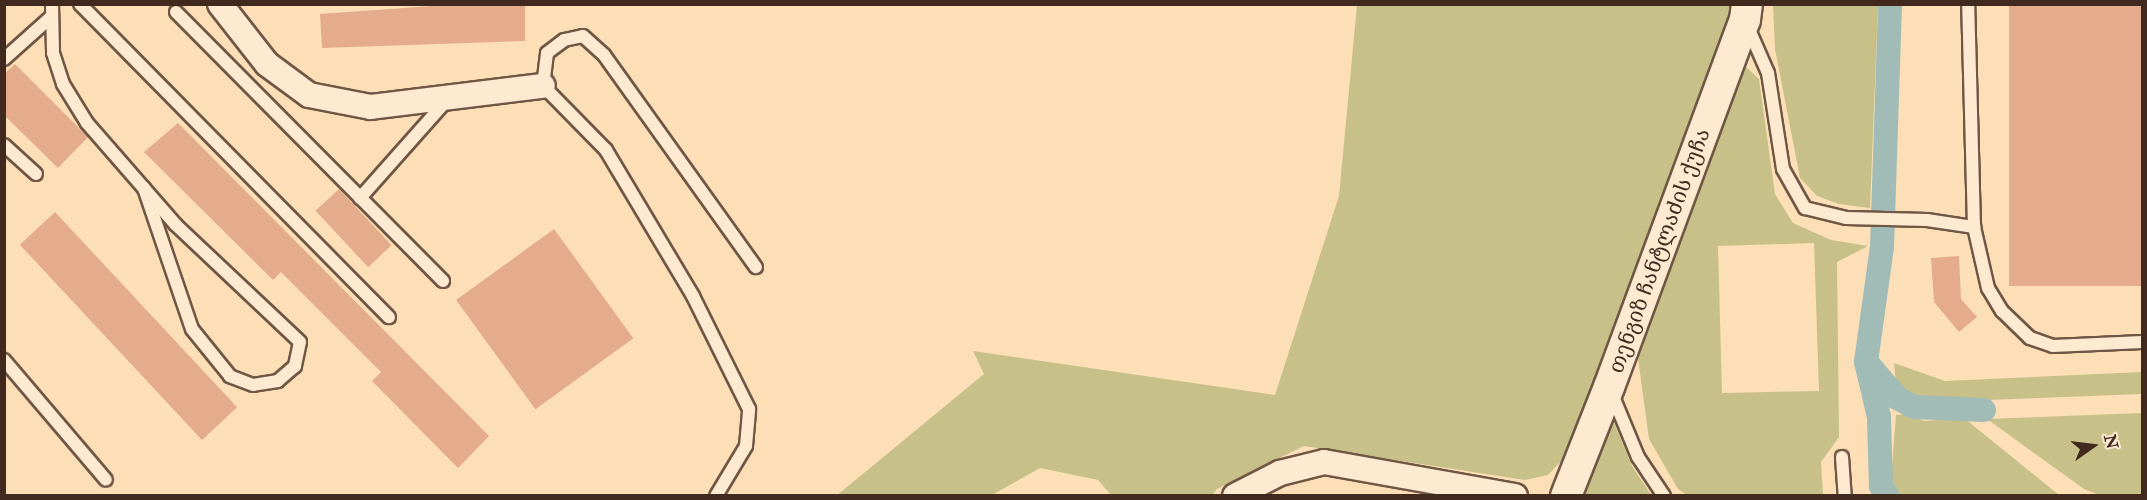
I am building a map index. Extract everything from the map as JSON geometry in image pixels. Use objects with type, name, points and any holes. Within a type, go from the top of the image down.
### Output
[{"type":"street","points":[[220,4],[267,64],[309,95],[371,107],[543,86]]},
{"type":"street","name":"თენგიზ ჩანტლაძის ქუჩა","points":[[1566,495],[1609,387],[1746,12]]},
{"type":"street","points":[[1234,495],[1280,473],[1324,462],[1515,495]]},
{"type":"lane","points":[[52,4],[53,53],[63,84],[87,123],[177,225],[300,342],[295,366],[278,381],[253,386],[231,376],[192,329],[144,188]]},
{"type":"lane","points":[[80,4],[388,317]]},
{"type":"lane","points":[[1968,4],[1974,227],[1988,288],[2002,311],[2030,338],[2053,346],[2142,342]]},
{"type":"lane","points":[[176,12],[443,281]]},
{"type":"lane","points":[[1746,12],[1768,73],[1783,169],[1805,208],[1846,218],[1923,220],[1974,227]]},
{"type":"lane","points":[[4,59],[51,18]]},
{"type":"lane","points":[[716,495],[746,446],[749,409],[693,296],[606,150],[543,86],[547,53],[564,40],[584,36],[604,56],[756,267]]},
{"type":"lane","points":[[360,198],[449,97]]},
{"type":"lane","points":[[4,145],[36,174]]},
{"type":"lane","points":[[4,360],[106,480]]},
{"type":"lane","points":[[1609,387],[1638,458],[1664,495]]},
{"type":"lane","points":[[1842,457],[1845,495]]},
{"type":"shaded area","points":[[1357,5],[1735,5],[1566,456],[1548,475],[1525,480],[1304,446],[1217,489],[1212,495],[1111,495],[1098,480],[1040,468],[992,495],[836,496],[984,374],[973,351],[1275,395],[1339,196]]},
{"type":"shaded area","points":[[1773,5],[1878,5],[1870,208],[1839,204],[1817,196],[1800,178],[1775,49]]},
{"type":"shaded area","points":[[1743,64],[1759,79],[1775,194],[1793,223],[1831,240],[1868,246],[1837,262],[1839,437],[1821,462],[1823,495],[1687,495],[1678,489],[1649,439],[1638,358]],"holes":[[[1814,243],[1819,391],[1722,393],[1718,246]]]},
{"type":"shaded area","points":[[1894,363],[1945,381],[2142,372],[2142,394],[1959,401],[1917,400],[1896,383]]},
{"type":"shaded area","points":[[2142,413],[2142,496],[2099,495],[2084,489],[1987,419]]},
{"type":"shaded area","points":[[1908,414],[1924,421],[1964,418],[2059,495],[1900,496],[1895,493],[1891,480],[1896,415]]},
{"type":"shaded area","points":[[1612,418],[1632,466],[1651,495],[1580,496]]},
{"type":"building","points":[[460,4],[525,4],[525,41],[322,48],[320,14]]},
{"type":"building","points":[[2009,4],[2142,4],[2142,286],[2009,286]]},
{"type":"building","points":[[15,64],[88,137],[58,168],[4,115],[4,74]]},
{"type":"building","points":[[178,123],[489,436],[458,468],[372,381],[381,372],[281,272],[273,280],[144,152]]},
{"type":"building","points":[[339,189],[392,245],[368,267],[316,211]]},
{"type":"building","points":[[55,212],[237,407],[202,440],[20,245]]},
{"type":"building","points":[[554,229],[633,338],[535,409],[456,300]]},
{"type":"building","points":[[1959,256],[1961,299],[1977,317],[1959,332],[1934,302],[1931,258]]},
{"type":"waterway","points":[[1887,496],[1881,486],[1879,417],[1866,362],[1882,247],[1890,4]]},
{"type":"waterway","points":[[1869,365],[1897,398],[1914,407],[1984,410]]}]
